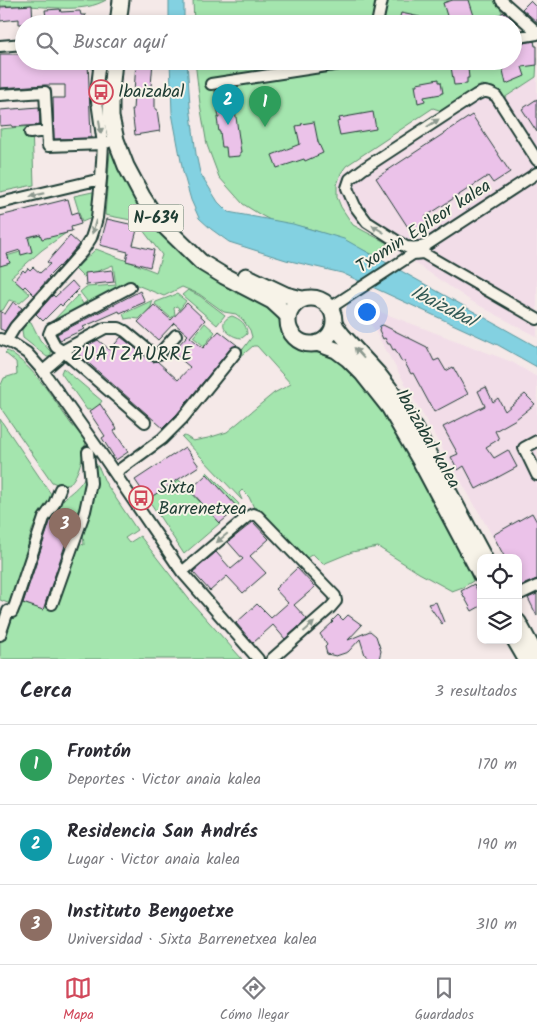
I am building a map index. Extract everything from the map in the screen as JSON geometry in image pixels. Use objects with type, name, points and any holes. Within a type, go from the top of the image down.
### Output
[{"type":"highway","points":[[120,15],[124,1]]},
{"type":"highway","points":[[124,1],[126,15]]},
{"type":"highway","name":"N-634","points":[[113,70],[110,142],[156,218],[201,262],[272,300],[288,317],[288,325],[296,339],[310,344],[317,343]]},
{"type":"highway","name":"N-634","points":[[123,70],[120,115],[126,139],[134,161],[149,191],[164,211],[184,234],[207,253],[229,267],[286,295],[302,299],[318,299],[325,302],[333,319]]},
{"type":"highway","points":[[288,317],[290,310],[302,299]]},
{"type":"highway","points":[[317,343],[329,335],[333,319]]},
{"type":"highway","name":"Ibaizabal kalea","points":[[333,319],[398,401],[482,554]]},
{"type":"highway","name":"Ibaizabal kalea","points":[[317,343],[336,350],[348,359],[385,401],[477,568]]},
{"type":"highway","points":[[522,629],[537,657]]},
{"type":"highway","points":[[517,644],[526,659]]},
{"type":"street","points":[[379,15],[382,0]]},
{"type":"street","points":[[501,0],[517,15]]},
{"type":"street","points":[[117,15],[124,1]]},
{"type":"street","points":[[522,19],[537,33]]},
{"type":"street","points":[[522,36],[537,33]]},
{"type":"street","points":[[0,46],[15,45]]},
{"type":"street","points":[[99,70],[96,94],[110,142],[101,179],[97,218],[91,238],[82,252],[3,340],[28,353],[45,369],[64,397],[65,402],[182,572],[258,659]]},
{"type":"street","points":[[211,84],[300,70]]},
{"type":"street","name":"Txomin Egileor kalea","points":[[409,251],[367,222],[355,206],[347,188],[350,179],[363,169],[484,91],[496,96],[537,160]]},
{"type":"street","points":[[0,95],[45,92],[48,146],[110,142]]},
{"type":"street","points":[[30,133],[47,131]]},
{"type":"street","name":"Txomin Egileor kalea","points":[[333,319],[352,294],[400,262],[409,251],[424,246],[537,173]]},
{"type":"street","points":[[0,203],[101,179]]},
{"type":"street","points":[[424,246],[436,260]]},
{"type":"street","points":[[409,251],[424,254],[436,260]]},
{"type":"street","name":"Txomin Egileor kalea","points":[[436,260],[537,319]]},
{"type":"street","points":[[130,286],[51,329],[49,334],[56,347],[145,422]]},
{"type":"street","points":[[45,369],[66,349],[104,328],[119,328],[125,331],[154,355],[158,354],[176,335]]},
{"type":"street","points":[[115,473],[174,428],[236,352]]},
{"type":"street","points":[[537,441],[524,448],[537,475]]},
{"type":"street","points":[[52,604],[85,511],[91,483],[88,452]]},
{"type":"street","points":[[0,635],[8,611],[12,612],[60,489]]},
{"type":"street","points":[[182,572],[247,517],[253,514],[258,516],[335,596],[336,601],[272,659]]},
{"type":"street","points":[[522,593],[537,586]]},
{"type":"shaded area","points":[[536,77],[537,337],[471,301],[352,220],[337,193],[340,176],[481,85],[497,90],[504,98]]},
{"type":"shaded area","points":[[378,311],[512,362],[537,377],[537,618],[522,590],[522,554],[503,554],[368,319]]},
{"type":"green space","points":[[0,0],[106,0],[88,7],[68,8],[0,6]]},
{"type":"green space","points":[[193,0],[494,0],[504,15],[194,15]]},
{"type":"green space","points":[[522,36],[534,40],[537,59],[536,77],[504,98],[494,89],[481,85],[442,111],[433,108],[346,166],[341,173],[337,185],[337,197],[341,207],[353,225],[387,243],[380,258],[334,237],[307,228],[270,220],[243,204],[219,177],[207,145],[196,70],[522,70]]},
{"type":"green space","points":[[32,126],[34,185],[0,192],[0,129]]},
{"type":"green space","points":[[112,151],[139,205],[180,252],[231,289],[233,286],[267,303],[292,342],[303,349],[318,351],[336,357],[375,399],[407,450],[467,565],[473,581],[452,591],[378,547],[352,552],[323,564],[313,554],[305,559],[255,510],[249,497],[242,490],[239,493],[242,500],[182,437],[185,436],[193,441],[227,432],[274,393],[291,384],[257,346],[253,346],[232,364],[252,337],[250,330],[236,314],[224,312],[199,294],[182,287],[164,296],[127,281],[106,297],[59,323],[50,324],[78,295],[83,304],[87,301],[80,292],[86,287],[116,285],[113,265],[83,277],[75,269],[96,249],[156,272],[162,255],[136,221],[105,215],[110,152]]},
{"type":"green space","points":[[97,191],[94,217],[82,222],[74,196]]},
{"type":"green space","points":[[66,230],[66,233],[42,250],[11,277],[30,294],[20,303],[9,300],[3,310],[0,311],[0,258],[20,252],[31,236]]},
{"type":"green space","points":[[188,290],[200,296],[225,315],[217,325],[182,295]]},
{"type":"green space","points":[[177,294],[186,301],[179,310],[176,306],[174,308],[175,315],[171,318],[155,304]]},
{"type":"green space","points":[[153,300],[151,307],[139,319],[125,319],[123,314]]},
{"type":"green space","points":[[232,316],[240,320],[246,327],[247,334],[242,338],[228,333],[225,329],[224,322]]},
{"type":"green space","points":[[28,321],[31,322],[40,340],[51,352],[51,357],[47,357],[23,338],[22,330]]},
{"type":"green space","points":[[205,323],[215,332],[204,346],[193,337]]},
{"type":"green space","points":[[7,351],[35,375],[86,442],[78,470],[69,485],[52,482],[0,407],[0,387],[4,378],[17,374],[16,362],[5,353]]},
{"type":"green space","points":[[63,368],[102,401],[96,409],[87,410],[61,373]]},
{"type":"green space","points":[[0,419],[51,494],[49,505],[44,512],[41,512],[32,530],[28,544],[33,544],[13,605],[0,600]]},
{"type":"green space","points":[[94,461],[105,482],[137,530],[125,538],[129,543],[140,536],[192,603],[242,659],[0,659],[0,624],[6,607],[19,611],[18,605],[31,568],[33,570],[22,603],[43,609],[68,540],[84,545],[84,527],[95,486]]},
{"type":"green space","points":[[87,468],[84,491],[72,526],[58,520],[57,513],[61,502],[83,480]]},
{"type":"green space","points":[[207,472],[239,504],[237,507],[205,474]]},
{"type":"green space","points":[[178,479],[220,523],[184,554],[148,499]]},
{"type":"water","points":[[169,0],[184,0],[184,15],[169,15]]},
{"type":"water","points":[[170,70],[188,70],[190,106],[200,173],[218,202],[228,212],[293,224],[344,239],[537,347],[537,367],[498,345],[342,273],[286,260],[229,242],[199,218],[191,200],[183,172],[172,113]]},
{"type":"building","points":[[453,0],[469,0],[474,15],[447,15],[443,3]]},
{"type":"building","points":[[530,1],[537,8],[537,22],[522,9]]},
{"type":"building","points":[[32,5],[33,15],[15,15],[15,19],[0,21],[0,7]]},
{"type":"building","points":[[60,9],[61,12],[80,11],[81,15],[46,15],[45,10]]},
{"type":"building","points":[[534,41],[535,46],[537,46],[537,65],[522,67],[522,43]]},
{"type":"building","points":[[0,54],[15,54],[15,70],[88,70],[91,138],[54,139],[53,98],[65,98],[65,85],[0,88]]},
{"type":"building","points":[[522,67],[525,76],[506,84],[503,70],[522,70]]},
{"type":"building","points":[[135,70],[152,70],[151,86],[153,92],[155,92],[155,109],[157,109],[160,131],[135,135],[133,110]]},
{"type":"building","points":[[452,70],[468,70],[467,84],[454,85]]},
{"type":"building","points":[[439,79],[443,93],[424,97],[425,101],[418,103],[415,85]]},
{"type":"building","points":[[230,88],[241,152],[240,156],[227,157],[226,147],[222,147],[219,132],[215,91]]},
{"type":"building","points":[[537,99],[537,132],[522,109]]},
{"type":"building","points":[[39,107],[40,125],[0,126],[0,110]]},
{"type":"building","points":[[373,112],[376,129],[340,135],[337,122],[340,121],[339,118]]},
{"type":"building","points":[[472,115],[510,172],[493,183],[488,176],[425,217],[430,225],[413,235],[376,178]]},
{"type":"building","points":[[314,122],[318,142],[323,153],[305,161],[304,159],[277,168],[272,155],[300,144],[296,126]]},
{"type":"building","points":[[68,199],[72,214],[78,212],[81,224],[71,227],[72,231],[67,233],[42,239],[40,234],[28,237],[32,252],[21,255],[20,250],[7,254],[10,263],[0,266],[0,216]]},
{"type":"building","points":[[107,219],[138,226],[133,245],[154,250],[150,267],[126,261],[128,252],[100,245]]},
{"type":"building","points":[[70,236],[79,244],[34,295],[25,286],[23,288],[14,280],[23,270],[25,272],[28,268],[30,270],[33,267],[40,273],[50,264],[47,262]]},
{"type":"building","points":[[112,270],[114,282],[86,285],[85,273]]},
{"type":"building","points":[[72,281],[79,289],[43,321],[36,314],[53,295],[55,297]]},
{"type":"building","points":[[140,291],[145,302],[83,327],[85,329],[60,340],[57,334]]},
{"type":"building","points":[[13,302],[22,308],[5,331],[0,329],[0,311],[5,314]]},
{"type":"building","points":[[187,303],[205,320],[190,337],[203,348],[219,331],[237,345],[231,348],[177,414],[163,428],[77,353],[80,349],[98,340],[110,350],[121,337],[153,362],[157,361],[178,380],[190,367],[172,352],[188,335],[174,323],[158,340],[138,322],[154,305],[171,320]]},
{"type":"building","points":[[383,325],[427,347],[434,361],[439,359],[446,371],[453,367],[468,394],[434,412],[413,373],[411,374],[404,361],[402,362],[395,349],[393,350],[385,338],[383,339],[379,330],[380,326]]},
{"type":"building","points":[[486,387],[493,402],[498,398],[505,411],[525,394],[535,404],[516,419],[495,431],[499,439],[486,447],[494,458],[508,450],[517,467],[476,489],[464,466],[458,470],[451,457],[458,454],[443,427],[485,406],[478,391]]},
{"type":"building","points":[[100,404],[117,429],[114,431],[128,452],[116,460],[102,438],[105,436],[89,412]]},
{"type":"building","points":[[185,447],[199,466],[148,499],[135,480]]},
{"type":"building","points":[[207,474],[238,508],[220,523],[190,490]]},
{"type":"building","points":[[532,513],[537,522],[537,579],[522,585],[522,554],[503,554],[493,535]]},
{"type":"building","points":[[51,519],[71,528],[43,610],[23,603]]},
{"type":"building","points":[[253,522],[269,539],[250,556],[266,573],[243,593],[227,576],[210,591],[193,572],[216,552],[231,569],[243,559],[228,542]]},
{"type":"building","points":[[297,568],[315,587],[294,605],[307,619],[285,639],[273,625],[253,643],[236,623],[257,604],[271,618],[288,603],[275,589]]},
{"type":"building","points":[[474,584],[477,590],[477,608],[472,611],[461,591]]},
{"type":"building","points":[[537,594],[537,616],[528,598]]},
{"type":"building","points":[[436,602],[444,622],[442,624],[428,604]]},
{"type":"building","points":[[338,615],[343,620],[348,615],[362,625],[348,640],[370,631],[376,636],[381,651],[379,659],[370,659],[365,655],[360,639],[348,652],[336,656],[327,654],[325,647],[327,645],[320,634]]},
{"type":"place","name":"Ibaizabal","points":[[101,92]]},
{"type":"place","name":"Residencia San Andrés","points":[[228,125]]},
{"type":"place","name":"Frontón","points":[[265,127]]},
{"type":"place","name":"Sixta Barrenetxea","points":[[141,498]]},
{"type":"place","name":"Instituto Bengoetxe","points":[[65,549]]},
{"type":"district","name":"ZUATZAURRE","points":[[132,355]]}]
